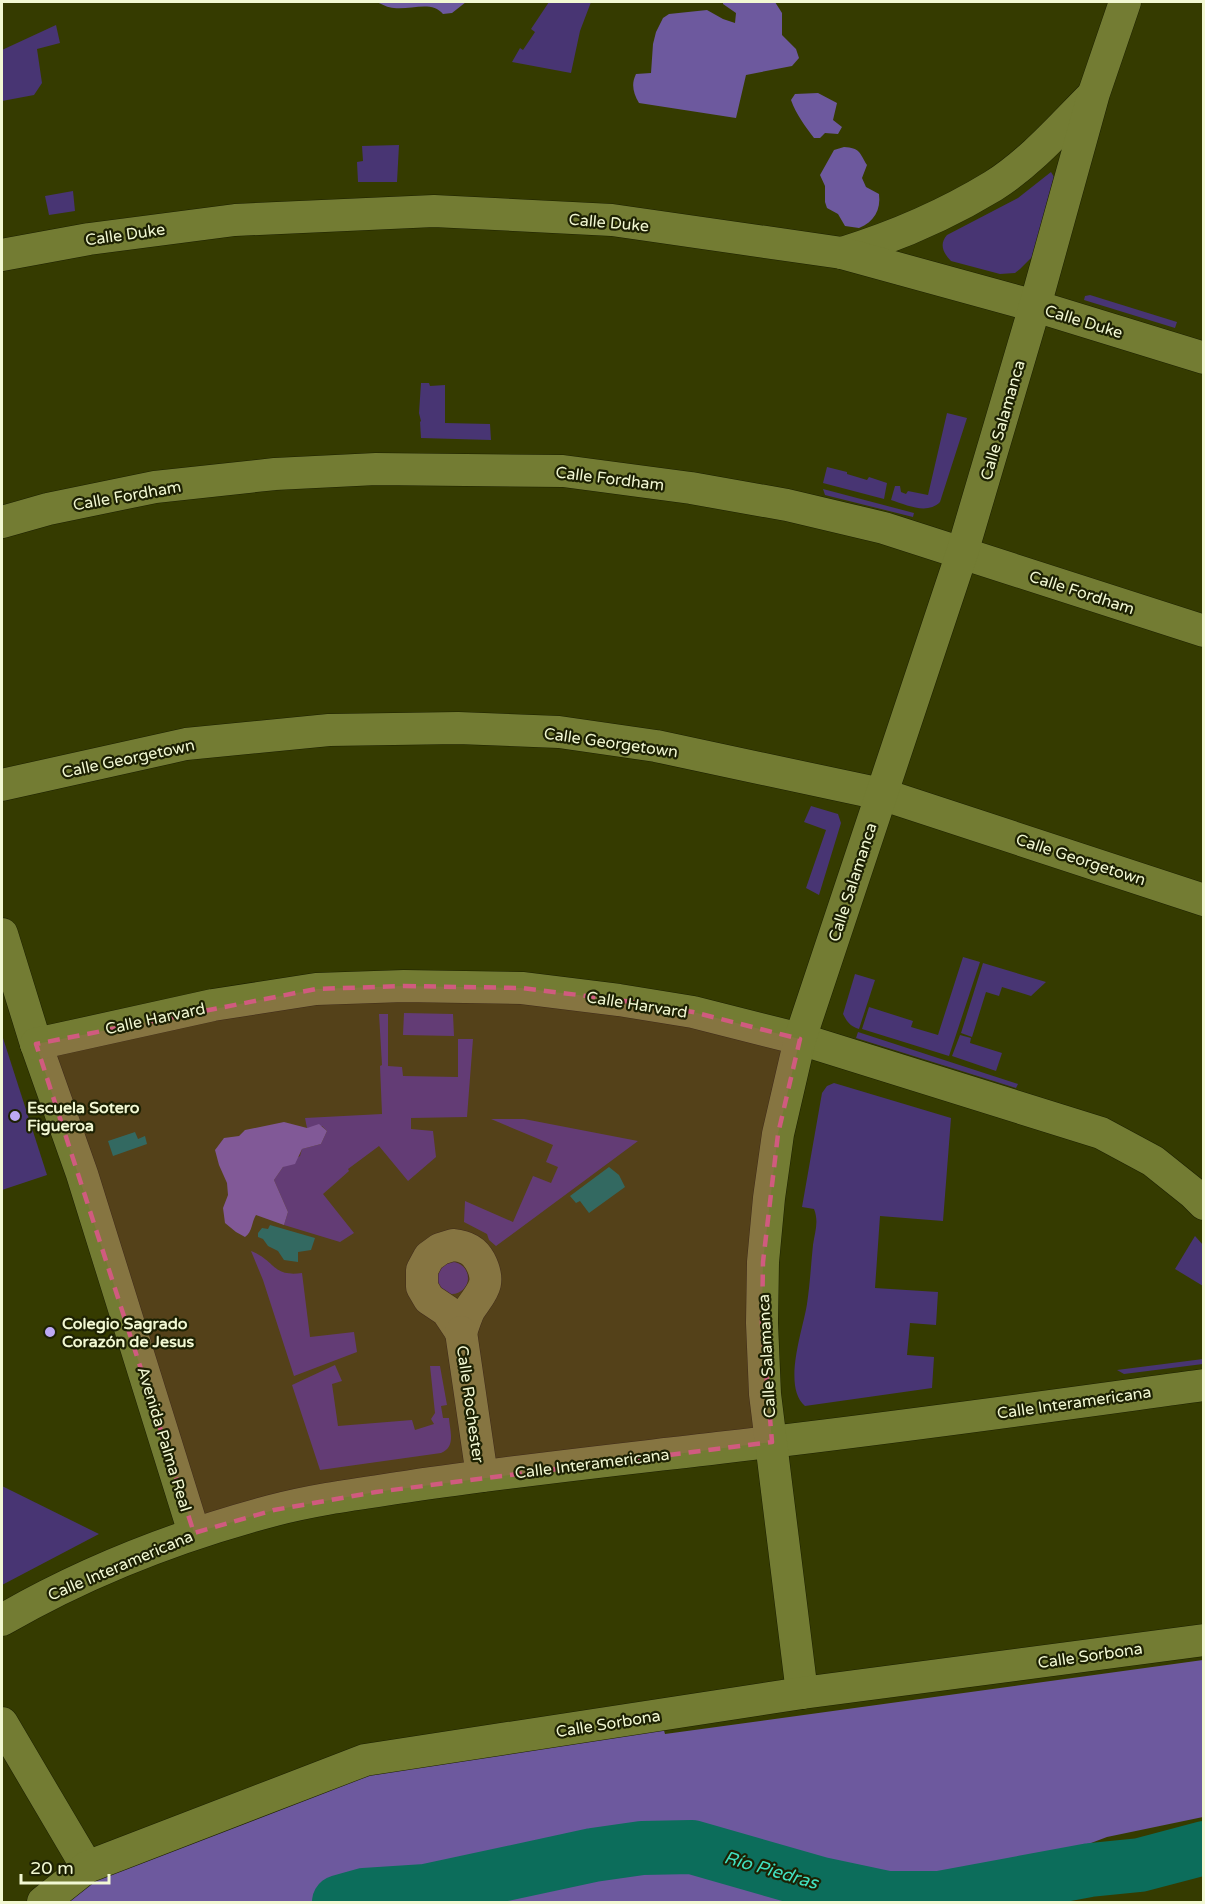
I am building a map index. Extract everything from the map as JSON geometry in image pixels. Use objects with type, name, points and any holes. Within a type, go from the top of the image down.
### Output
[{"type":"street","name":"Calle Salamanca","points":[[802,1693],[765,1394],[762,1323],[763,1262],[778,1134],[800,1039],[962,554],[1035,306],[1094,93],[1125,2]]},
{"type":"street","name":"Calle Salamanca","points":[[842,253],[931,219],[994,185],[1024,162],[1094,93]]},
{"type":"street","name":"Calle Duke","points":[[2,255],[89,238],[235,220],[434,211],[612,220],[842,253],[1035,306],[1203,358]]},
{"type":"street","name":"Calle Fordham","points":[[2,522],[48,509],[155,487],[275,474],[376,469],[563,471],[691,488],[788,505],[884,528],[1203,631]]},
{"type":"street","name":"Calle Georgetown","points":[[2,785],[186,744],[329,730],[458,728],[559,732],[656,746],[881,794],[1203,900]]},
{"type":"street","name":"Avenida Palma Real","points":[[2,934],[36,1044],[82,1174],[194,1533]]},
{"type":"street","name":"Calle Harvard","points":[[36,1044],[213,1005],[316,989],[522,988],[619,1000],[693,1012],[800,1039],[1101,1133],[1153,1161],[1193,1193],[1203,1204]]},
{"type":"street","name":"Calle Rochester","points":[[461,1332],[482,1476]]},
{"type":"street","name":"Calle Interamericana","points":[[2,1620],[90,1575],[194,1533],[274,1510],[482,1476],[771,1442],[1203,1384]]},
{"type":"street","name":"Calle Sorbona","points":[[43,1902],[87,1867],[364,1760],[802,1693],[1203,1640]]},
{"type":"street","points":[[2,1724],[87,1867]]},
{"type":"highlighted area","points":[[404,986],[522,988],[619,1000],[693,1012],[800,1039],[778,1134],[763,1262],[762,1323],[772,1442],[376,1492],[274,1510],[194,1533],[36,1044],[316,989]]},
{"type":"shaded area","points":[[376,2],[466,2],[452,13],[443,14],[433,7],[392,8]]},
{"type":"shaded area","points":[[549,2],[591,2],[580,31],[571,73],[512,62],[520,48],[523,50],[535,32],[531,29]]},
{"type":"shaded area","points":[[723,2],[775,2],[782,13],[782,35],[796,49],[799,58],[792,66],[746,75],[736,118],[639,103],[633,88],[634,78],[636,74],[651,73],[653,44],[663,18],[669,14],[707,10],[735,23],[736,13]]},
{"type":"shaded area","points":[[56,25],[60,43],[37,49],[42,83],[34,95],[2,101],[2,50]]},
{"type":"shaded area","points":[[818,93],[837,103],[833,120],[842,127],[838,134],[825,133],[820,138],[814,138],[791,100],[795,94]]},
{"type":"shaded area","points":[[399,145],[397,182],[358,182],[357,162],[363,161],[362,146]]},
{"type":"shaded area","points":[[844,147],[853,148],[860,154],[867,165],[862,178],[866,187],[879,194],[878,210],[869,222],[859,228],[845,226],[838,214],[827,208],[825,186],[820,175],[834,150]]},
{"type":"shaded area","points":[[1051,172],[1054,177],[1032,257],[1020,269],[1015,273],[1000,274],[951,261],[948,258],[943,245],[947,235],[1018,198]]},
{"type":"shaded area","points":[[73,191],[75,211],[49,215],[45,196]]},
{"type":"shaded area","points":[[1090,295],[1177,322],[1175,328],[1084,300],[1085,296]]},
{"type":"shaded area","points":[[421,383],[429,383],[430,386],[445,385],[445,423],[490,424],[491,440],[421,438],[419,413]]},
{"type":"shaded area","points":[[947,413],[967,418],[940,502],[935,506],[923,508],[891,500],[895,486],[900,486],[901,492],[906,494],[908,491],[928,495]]},
{"type":"shaded area","points":[[827,467],[867,480],[869,477],[887,483],[884,499],[823,483]]},
{"type":"shaded area","points":[[823,489],[914,513],[913,517],[825,495]]},
{"type":"shaded area","points":[[811,806],[838,814],[841,823],[819,895],[806,888],[826,830],[804,822]]},
{"type":"shaded area","points":[[963,957],[980,962],[949,1056],[862,1029],[869,1007],[913,1021],[911,1027],[938,1035]]},
{"type":"shaded area","points":[[983,963],[1046,982],[1031,996],[1002,987],[999,996],[986,992],[972,1037],[961,1033]]},
{"type":"shaded area","points":[[855,974],[875,980],[859,1029],[853,1027],[843,1014]]},
{"type":"shaded area","points":[[404,1013],[453,1014],[454,1036],[403,1035]]},
{"type":"shaded area","points":[[379,1014],[388,1014],[388,1066],[402,1067],[403,1076],[458,1077],[458,1039],[473,1039],[467,1117],[411,1118],[411,1129],[433,1131],[436,1157],[408,1181],[379,1146],[348,1169],[349,1171],[323,1194],[354,1233],[340,1242],[284,1225],[288,1212],[274,1180],[283,1167],[300,1156],[302,1149],[321,1144],[327,1131],[322,1126],[307,1128],[305,1118],[382,1114]]},
{"type":"shaded area","points":[[858,1032],[1018,1084],[1016,1088],[856,1038]]},
{"type":"shaded area","name":"Escuela Sotero Figueroa","points":[[2,1035],[47,1175],[2,1190]]},
{"type":"shaded area","points":[[960,1035],[971,1038],[970,1043],[1002,1053],[996,1071],[952,1056]]},
{"type":"shaded area","points":[[834,1083],[951,1118],[943,1221],[880,1216],[875,1288],[938,1292],[936,1325],[910,1323],[907,1355],[934,1357],[932,1388],[805,1406],[798,1397],[794,1372],[807,1304],[816,1222],[814,1209],[802,1207],[822,1093],[827,1086]]},
{"type":"shaded area","points":[[491,1119],[524,1119],[638,1141],[496,1246],[489,1240],[487,1234],[464,1222],[465,1201],[513,1222],[533,1176],[551,1183],[558,1167],[546,1162],[553,1145]]},
{"type":"shaded area","points":[[284,1122],[307,1128],[319,1124],[327,1131],[321,1144],[302,1149],[295,1164],[283,1167],[274,1180],[288,1212],[284,1225],[256,1215],[245,1237],[225,1223],[223,1208],[228,1195],[227,1183],[215,1150],[224,1138],[239,1136],[245,1130]]},
{"type":"shaded area","points":[[1195,1236],[1203,1245],[1203,1286],[1175,1269]]},
{"type":"shaded area","points":[[251,1251],[285,1273],[302,1273],[310,1337],[354,1332],[357,1352],[294,1376],[263,1280]]},
{"type":"shaded area","points":[[452,1262],[464,1266],[468,1278],[464,1290],[452,1294],[440,1290],[436,1278],[440,1266]]},
{"type":"shaded area","points":[[1203,1359],[1203,1364],[1124,1374],[1117,1370]]},
{"type":"shaded area","points":[[335,1365],[342,1381],[332,1384],[338,1426],[412,1420],[415,1430],[434,1424],[431,1419],[435,1413],[430,1366],[440,1366],[447,1405],[441,1406],[443,1418],[449,1418],[451,1434],[449,1447],[441,1453],[320,1470],[292,1385]]},
{"type":"shaded area","points":[[2,1486],[99,1534],[2,1585]]},
{"type":"shaded area","points":[[1203,1660],[1203,1817],[1107,1837],[934,1902],[58,1902],[68,1890],[333,1780],[663,1727],[665,1734]]},
{"type":"water","points":[[135,1132],[138,1139],[145,1136],[147,1144],[113,1156],[108,1141]]},
{"type":"water","points":[[609,1167],[619,1175],[625,1187],[589,1213],[580,1201],[576,1203],[570,1196]]},
{"type":"water","points":[[270,1225],[315,1238],[311,1250],[298,1252],[298,1262],[284,1260],[278,1251],[258,1237],[262,1228],[268,1229]]},
{"type":"waterway","name":"Río Piedras","points":[[339,1902],[364,1895],[426,1891],[593,1855],[642,1848],[692,1847],[821,1884],[887,1898],[939,1898],[1090,1870],[1140,1865],[1204,1848]]},
{"type":"place","name":"Escuela Sotero Figueroa","points":[[15,1116]]},
{"type":"place","name":"Colegio Sagrado Corazón de Jesus","points":[[50,1332]]}]
